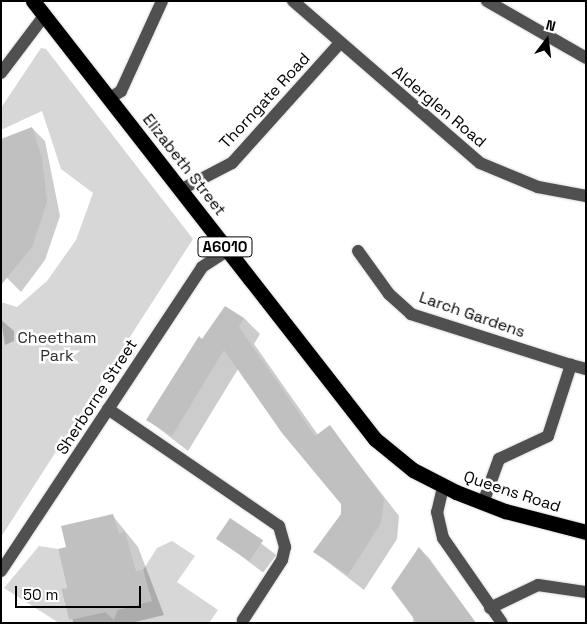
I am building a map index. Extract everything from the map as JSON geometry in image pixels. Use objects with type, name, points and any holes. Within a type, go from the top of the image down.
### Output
[{"type":"highway","name":"Elizabeth Street","points":[[33,1],[182,189],[345,406],[396,458],[436,484]]},
{"type":"highway","name":"Queens Road","points":[[436,484],[483,504],[586,532]]},
{"type":"street","points":[[110,98],[120,91],[162,1]]},
{"type":"street","name":"Alderglen Road","points":[[294,1],[480,163],[538,187],[586,196]]},
{"type":"street","points":[[487,1],[586,58]]},
{"type":"street","points":[[1,74],[44,16]]},
{"type":"street","name":"Thorngate Road","points":[[182,189],[232,163],[340,43]]},
{"type":"street","name":"Sherborne Street","points":[[1,571],[202,267],[228,250]]},
{"type":"street","name":"Larch Gardens","points":[[358,252],[389,294],[411,314],[571,365],[586,368]]},
{"type":"street","points":[[483,504],[499,459],[548,436],[558,419],[571,365]]},
{"type":"street","points":[[108,409],[279,526],[285,547],[282,560],[243,620]]},
{"type":"street","points":[[436,484],[437,512],[443,538],[502,623]]},
{"type":"street","points":[[490,608],[538,584],[586,592]]},
{"type":"green space","name":"Cheetham Park","points":[[41,48],[46,49],[193,239],[1,537],[1,302],[17,307],[47,281],[76,240],[93,193],[61,169],[42,111],[1,130],[1,108]]},
{"type":"green space","points":[[172,541],[195,556],[177,582],[218,610],[209,623],[59,623],[4,588],[39,546],[58,549],[67,588],[61,590],[69,620],[105,612],[115,617],[117,610],[151,601],[143,570],[157,548]]},
{"type":"building","points":[[32,127],[42,158],[47,202],[32,247],[1,285],[1,139]]},
{"type":"building","points":[[225,306],[244,318],[239,327],[315,436],[330,425],[384,499],[381,523],[348,575],[313,552],[341,514],[341,504],[282,433],[224,350],[172,436],[146,420],[199,336],[202,339]]},
{"type":"building","points":[[113,514],[119,534],[125,532],[136,571],[143,570],[152,601],[117,610],[114,620],[105,612],[69,620],[61,589],[67,588],[58,549],[66,547],[61,526]]},
{"type":"building","points":[[230,518],[263,540],[249,561],[216,539]]},
{"type":"building","points":[[419,547],[476,623],[417,623],[391,588]]}]
